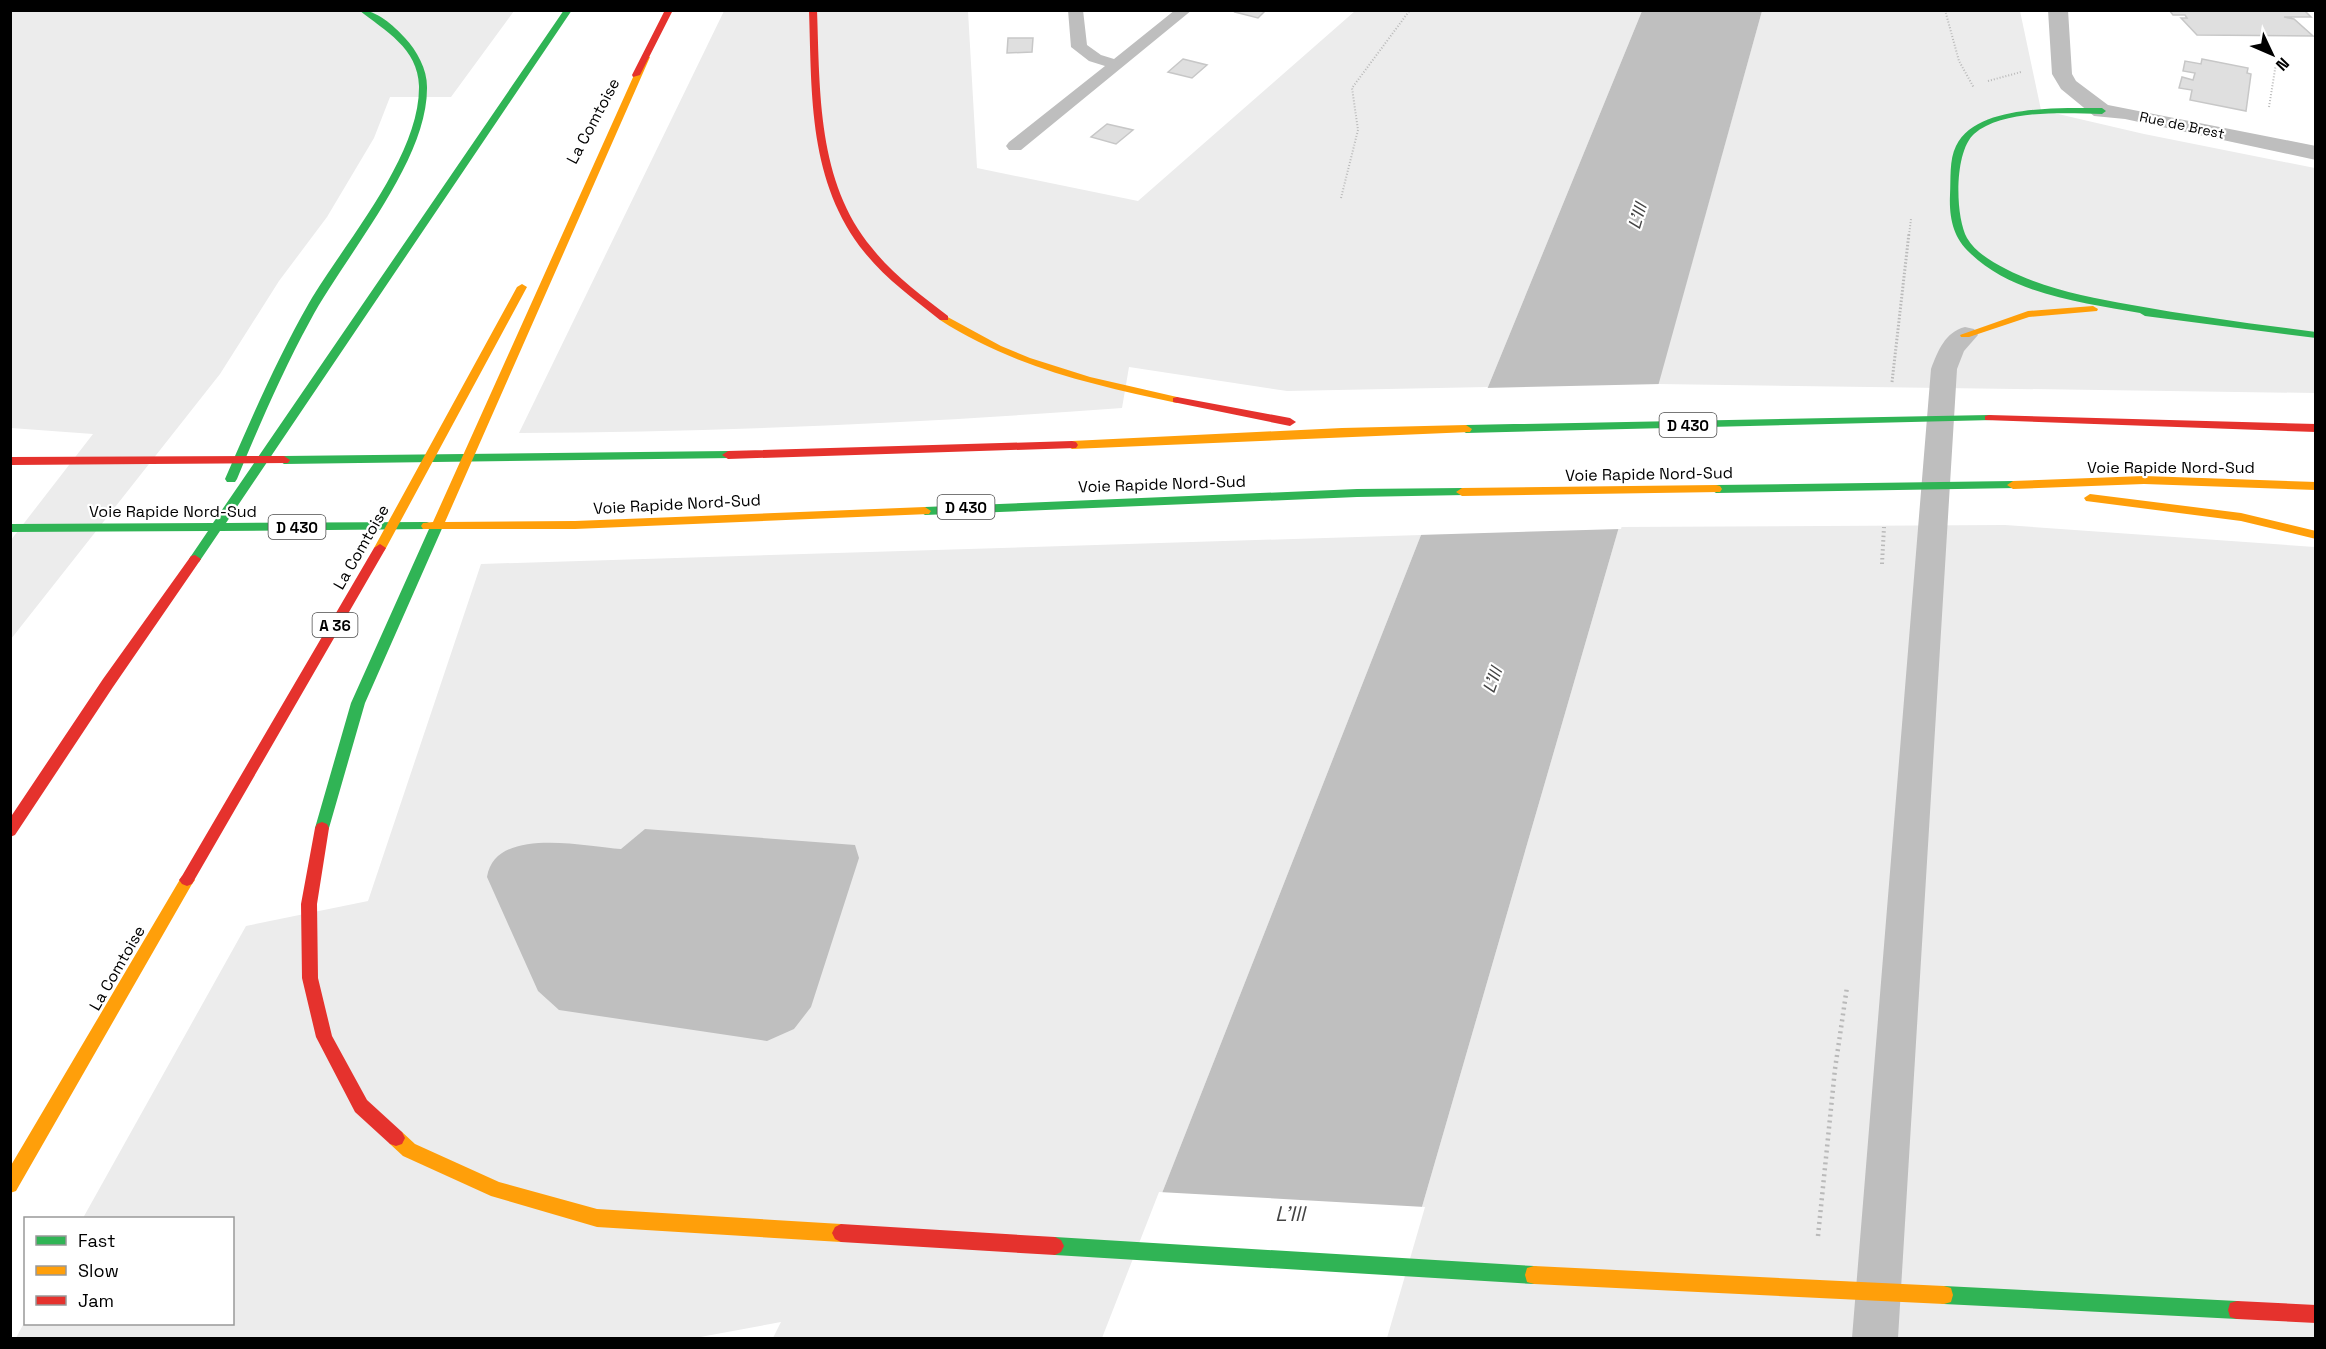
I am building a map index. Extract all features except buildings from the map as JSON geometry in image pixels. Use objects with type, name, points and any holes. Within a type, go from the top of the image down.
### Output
[{"type":"highway","points":[[204,547],[261,405],[327,279],[398,165],[418,122],[424,97],[422,77],[416,59],[404,40],[388,25],[363,10]]},
{"type":"highway","points":[[10,831],[108,683],[204,547],[568,10]]},
{"type":"highway","name":"La Comtoise","points":[[556,222],[646,57],[669,10]]},
{"type":"highway","points":[[813,10],[820,142],[825,169],[836,203],[854,232],[880,265],[905,291],[936,315],[981,340],[1038,363],[1104,385],[1342,432]]},
{"type":"highway","points":[[646,57],[358,703],[320,834],[309,904],[310,978],[324,1037],[361,1106],[409,1150],[497,1190],[597,1218],[1434,1270],[2316,1314]]},
{"type":"highway","points":[[2102,111],[2055,110],[2018,114],[1988,124],[1966,137],[1958,152],[1954,216],[1959,236],[1982,259],[2023,280],[2080,296],[2166,315]]},
{"type":"highway","name":"La Comtoise","points":[[10,1185],[395,523],[529,274]]},
{"type":"highway","points":[[1965,335],[1990,323],[2020,315],[2084,309],[2166,315],[2316,335]]},
{"type":"highway","name":"D 430","points":[[10,461],[603,458],[1009,447],[1342,432],[2006,418],[2316,428]]},
{"type":"highway","points":[[10,456],[71,462]]},
{"type":"highway","name":"Voie Rapide Nord-Sud","points":[[14,528],[575,525],[1357,493],[1992,486],[2144,480],[2316,486]]},
{"type":"highway","points":[[1992,486],[2241,517],[2316,535]]},
{"type":"highway","points":[[33,771],[108,683]]},
{"type":"street","name":"Rue de Brest","points":[[2058,10],[2062,74],[2068,85],[2102,111],[2316,153]]},
{"type":"street","points":[[1875,1338],[1944,369],[1952,348],[1965,335]]},
{"type":"lane","points":[[1075,10],[1079,47],[1095,58],[1118,65]]},
{"type":"lane","points":[[1015,146],[1185,10]]},
{"type":"path","points":[[1341,198],[1358,130],[1352,88],[1410,10]]},
{"type":"path","points":[[1945,10],[1959,61],[1975,89]]},
{"type":"path","points":[[2265,142],[2277,57]]},
{"type":"shaded area","points":[[11,11],[514,11],[451,97],[390,97],[374,138],[327,217],[279,281],[220,374],[11,639],[11,540],[93,434],[11,428]]},
{"type":"shaded area","points":[[724,11],[968,11],[977,168],[1138,201],[1355,11],[1642,11],[1488,387],[1287,391],[1129,367],[1122,408],[821,426],[519,433]]},
{"type":"shaded area","points":[[1762,11],[2020,11],[2041,110],[2144,134],[2315,168],[2315,393],[1658,384]]},
{"type":"shaded area","points":[[2005,525],[2315,547],[2315,1338],[1384,1338],[1619,527]]},
{"type":"shaded area","points":[[1421,535],[1105,1338],[773,1338],[781,1322],[695,1338],[16,1338],[24,1323],[24,1325],[234,1325],[234,1217],[84,1217],[246,926],[368,901],[481,564]]},
{"type":"water","name":"L'Ill","points":[[1642,11],[1762,11],[1619,527],[1384,1338],[1105,1338],[1421,535],[1488,387]]},
{"type":"water","points":[[645,829],[855,845],[859,858],[811,1007],[794,1029],[767,1041],[559,1010],[538,991],[487,877],[494,861],[506,851],[523,845],[543,843],[621,849]]},
{"type":"pier","points":[[1661,384],[1621,529],[1418,535],[1484,388]]},
{"type":"pier","points":[[1159,1192],[1425,1207],[1387,1338],[1102,1338]]},
{"type":"traffic: fast","points":[[231,479],[292,345],[328,279],[399,166],[413,137],[421,110],[423,85],[421,72],[410,50],[384,24],[363,10]]},
{"type":"traffic: fast","points":[[195,559],[568,10]]},
{"type":"traffic: fast","points":[[2102,111],[2047,112],[2005,117],[1986,123],[1971,132],[1961,144],[1956,162],[1955,212],[1958,229],[1967,244],[1980,257],[2022,281],[2070,296],[2166,315]]},
{"type":"traffic: fast","points":[[2145,313],[2316,335]]},
{"type":"traffic: fast","points":[[1466,429],[1989,418]]},
{"type":"traffic: fast","points":[[284,460],[728,455]]},
{"type":"traffic: fast","points":[[1716,489],[2013,485]]},
{"type":"traffic: fast","points":[[925,511],[1357,493],[1462,492]]},
{"type":"traffic: fast","points":[[322,828],[358,703],[438,524]]},
{"type":"traffic: fast","points":[[10,528],[427,526]]},
{"type":"traffic: fast","points":[[1055,1246],[1534,1275]]},
{"type":"traffic: fast","points":[[1944,1295],[2237,1310]]},
{"type":"traffic: slow","points":[[438,524],[646,57]]},
{"type":"traffic: slow","points":[[380,548],[522,287]]},
{"type":"traffic: slow","points":[[1965,335],[2028,314],[2093,309]]},
{"type":"traffic: slow","points":[[944,318],[970,335],[1026,361],[1086,379],[1177,400]]},
{"type":"traffic: slow","points":[[1072,445],[1342,432],[1466,429]]},
{"type":"traffic: slow","points":[[2013,485],[2144,480],[2316,486]]},
{"type":"traffic: slow","points":[[1462,492],[1716,489]]},
{"type":"traffic: slow","points":[[2090,498],[2241,517],[2316,535]]},
{"type":"traffic: slow","points":[[427,526],[575,525],[925,511]]},
{"type":"traffic: slow","points":[[10,1185],[187,880]]},
{"type":"traffic: slow","points":[[396,1138],[409,1150],[497,1190],[597,1218],[841,1233]]},
{"type":"traffic: slow","points":[[1534,1275],[1944,1295]]},
{"type":"traffic: jam","points":[[636,75],[669,10]]},
{"type":"traffic: jam","points":[[813,10],[817,108],[822,148],[831,184],[846,218],[869,251],[901,284],[944,318]]},
{"type":"traffic: jam","points":[[1177,400],[1290,422]]},
{"type":"traffic: jam","points":[[1989,418],[2316,428]]},
{"type":"traffic: jam","points":[[728,455],[1072,445]]},
{"type":"traffic: jam","points":[[10,461],[284,460]]},
{"type":"traffic: jam","points":[[187,880],[380,548]]},
{"type":"traffic: jam","points":[[10,831],[108,683],[195,559]]},
{"type":"traffic: jam","points":[[322,828],[309,904],[310,978],[324,1037],[361,1106],[396,1138]]},
{"type":"traffic: jam","points":[[841,1233],[1055,1246]]},
{"type":"traffic: jam","points":[[2237,1310],[2316,1314]]}]
